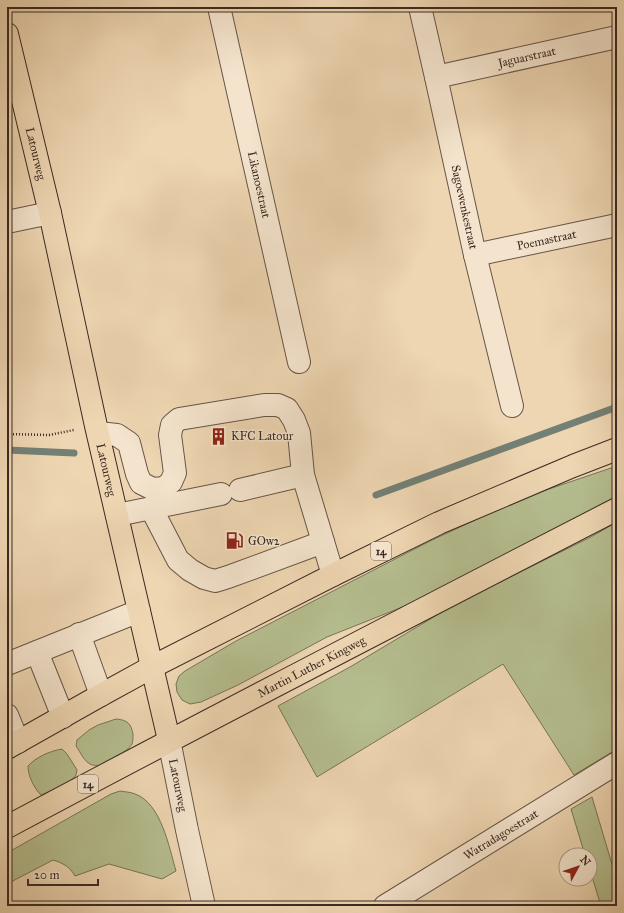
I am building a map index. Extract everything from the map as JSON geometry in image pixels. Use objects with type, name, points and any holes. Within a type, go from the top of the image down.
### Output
[{"type":"main road","name":"Latourweg","points":[[7,34],[50,213],[97,429],[169,740]]},
{"type":"main road","name":"14","points":[[12,745],[152,667],[333,575],[439,524],[573,466],[617,449]]},
{"type":"main road","name":"Martin Luther Kingweg","points":[[7,827],[353,644],[617,509]]},
{"type":"street","name":"Likanoestraat","points":[[219,7],[299,362]]},
{"type":"street","name":"Sagoewenkestraat","points":[[420,7],[475,255],[512,406]]},
{"type":"street","name":"Jaguarstraat","points":[[436,77],[617,37]]},
{"type":"street","points":[[7,222],[50,213]]},
{"type":"street","name":"Poemastraat","points":[[475,255],[617,225]]},
{"type":"street","points":[[97,429],[117,435],[129,443],[137,474],[141,483],[153,489],[164,488],[171,482],[175,473],[170,435],[172,425],[179,419],[264,405],[278,405],[287,409],[294,420],[298,433],[303,475],[333,575]]},
{"type":"street","points":[[117,515],[230,492],[303,475]]},
{"type":"street","points":[[151,508],[178,560],[190,570],[204,578],[215,581],[228,578],[323,542]]},
{"type":"street","points":[[7,664],[139,611]]},
{"type":"street","points":[[79,634],[101,695]]},
{"type":"street","points":[[37,652],[63,717]]},
{"type":"street","points":[[7,715],[12,745]]},
{"type":"street","name":"Latourweg","points":[[169,740],[204,906]]},
{"type":"street","name":"Watradagoestraat","points":[[384,906],[617,763]]},
{"type":"path","points":[[7,434],[49,435],[97,429]]},
{"type":"green space","points":[[617,466],[617,497],[405,606],[327,637],[238,685],[201,702],[190,704],[182,700],[177,692],[176,684],[179,676],[185,671],[236,641],[432,540],[512,503]]},
{"type":"green space","points":[[617,522],[617,749],[574,775],[503,664],[317,777],[278,706],[350,667],[457,603],[589,538]]},
{"type":"green space","points":[[116,719],[123,720],[130,725],[133,734],[132,744],[122,754],[111,761],[99,766],[89,764],[76,746],[77,740],[98,725]]},
{"type":"green space","points":[[62,749],[77,770],[76,775],[69,783],[41,795],[32,782],[28,766],[44,755]]},
{"type":"green space","points":[[120,791],[130,792],[144,799],[158,816],[167,838],[176,871],[162,879],[109,864],[75,876],[66,866],[53,860],[7,884],[7,853],[111,794]]},
{"type":"green space","points":[[592,797],[617,881],[617,906],[601,906],[595,887],[598,887],[598,847],[583,847],[571,809]]},
{"type":"waterway","points":[[376,495],[617,407]]},
{"type":"waterway","points":[[7,450],[74,453]]},
{"type":"place","name":"KFC Latour","points":[[218,436]]},
{"type":"place","name":"GOw2","points":[[235,541]]}]
